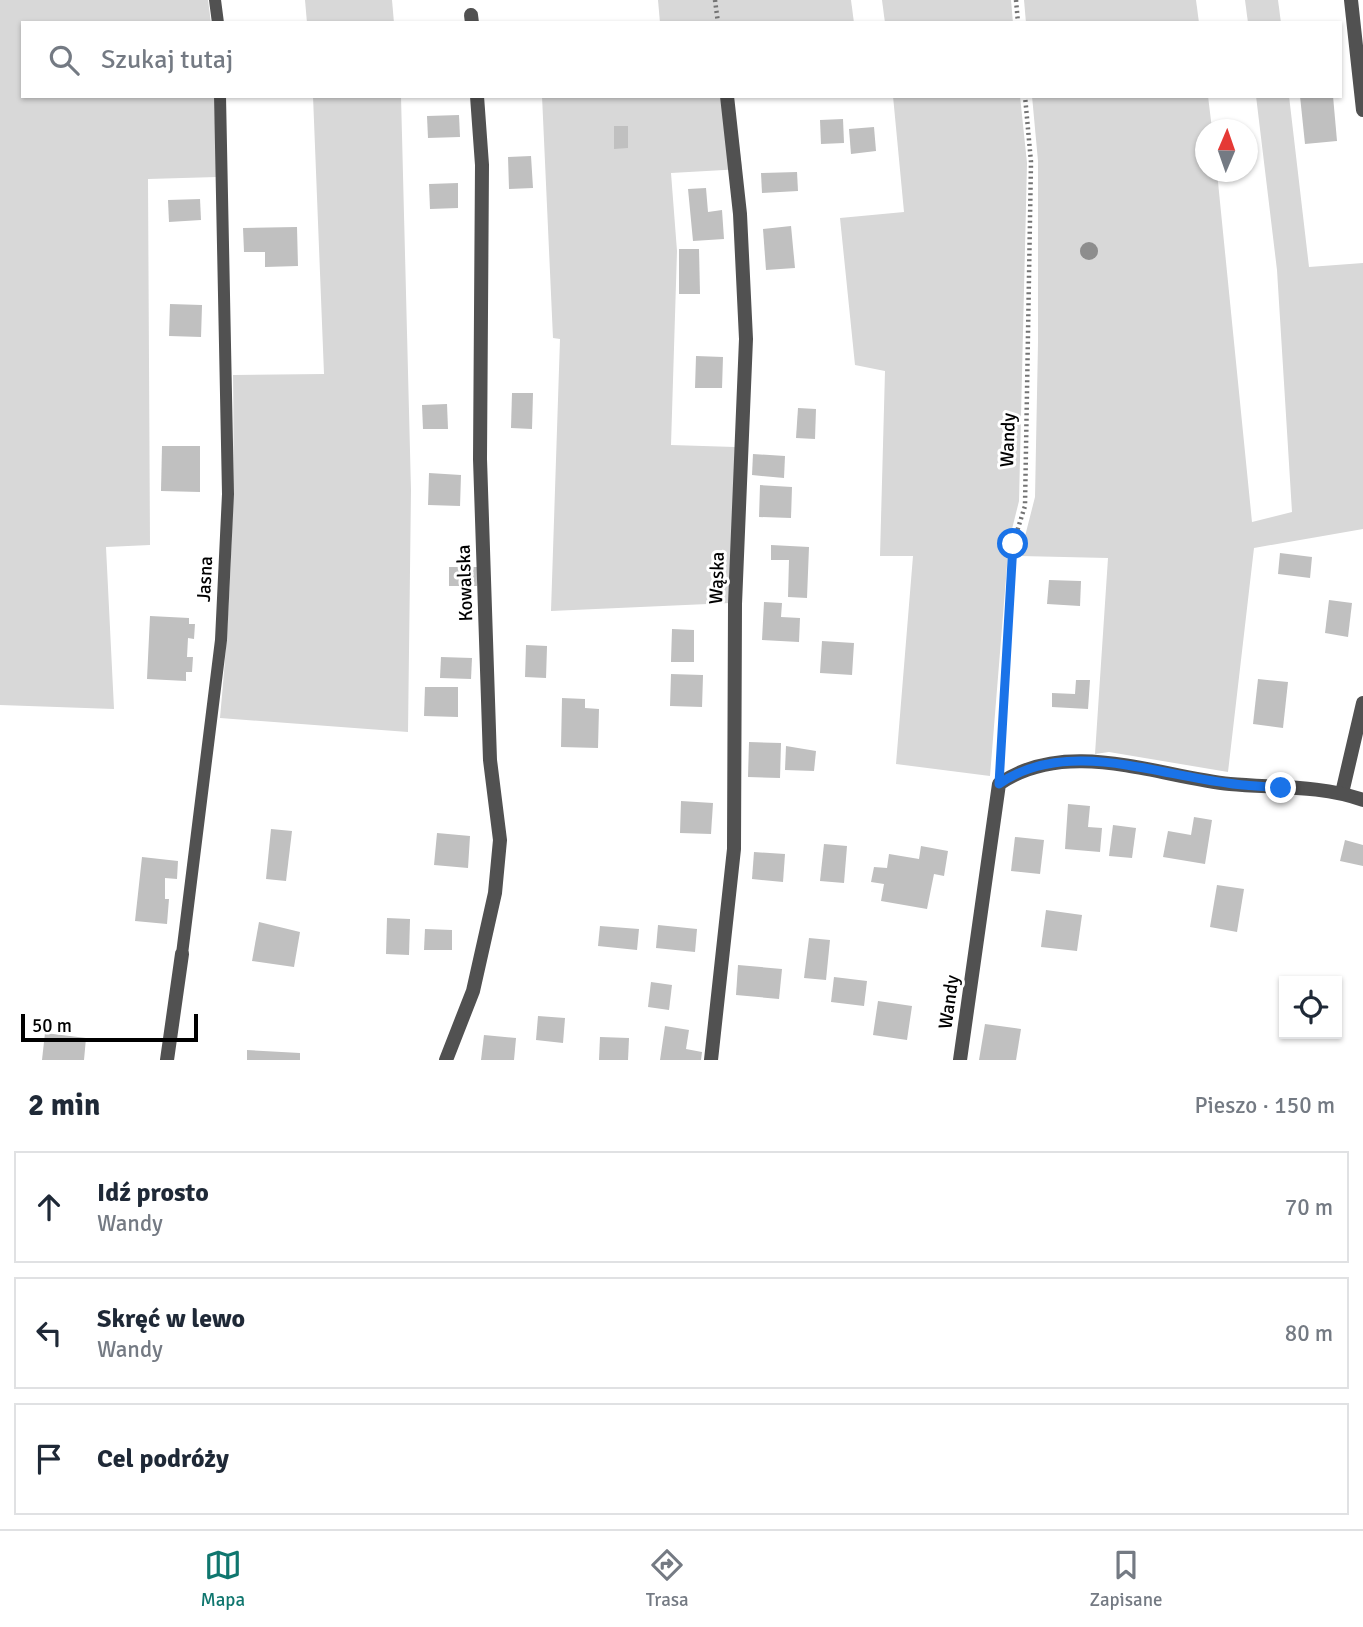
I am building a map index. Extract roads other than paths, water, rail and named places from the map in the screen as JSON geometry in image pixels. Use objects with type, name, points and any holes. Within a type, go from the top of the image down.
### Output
[{"type":"street","points":[[1352,0],[1363,110]]},
{"type":"street","name":"Kowalska","points":[[446,1060],[474,991],[495,893],[500,839],[490,760],[480,472],[482,165],[477,98]]},
{"type":"street","name":"Wąska","points":[[711,1060],[734,849],[735,604],[746,339],[740,214],[727,98]]},
{"type":"street","points":[[1363,703],[1342,793],[1363,800]]},
{"type":"street","name":"Wandy","points":[[960,1060],[999,784],[1015,773],[1035,766],[1111,763],[1227,783],[1342,793]]},
{"type":"street","name":"Jasna","points":[[167,1060],[182,954]]},
{"type":"lane","points":[[215,0],[218,21]]},
{"type":"lane","name":"Jasna","points":[[182,954],[221,640],[228,494],[220,98]]}]
